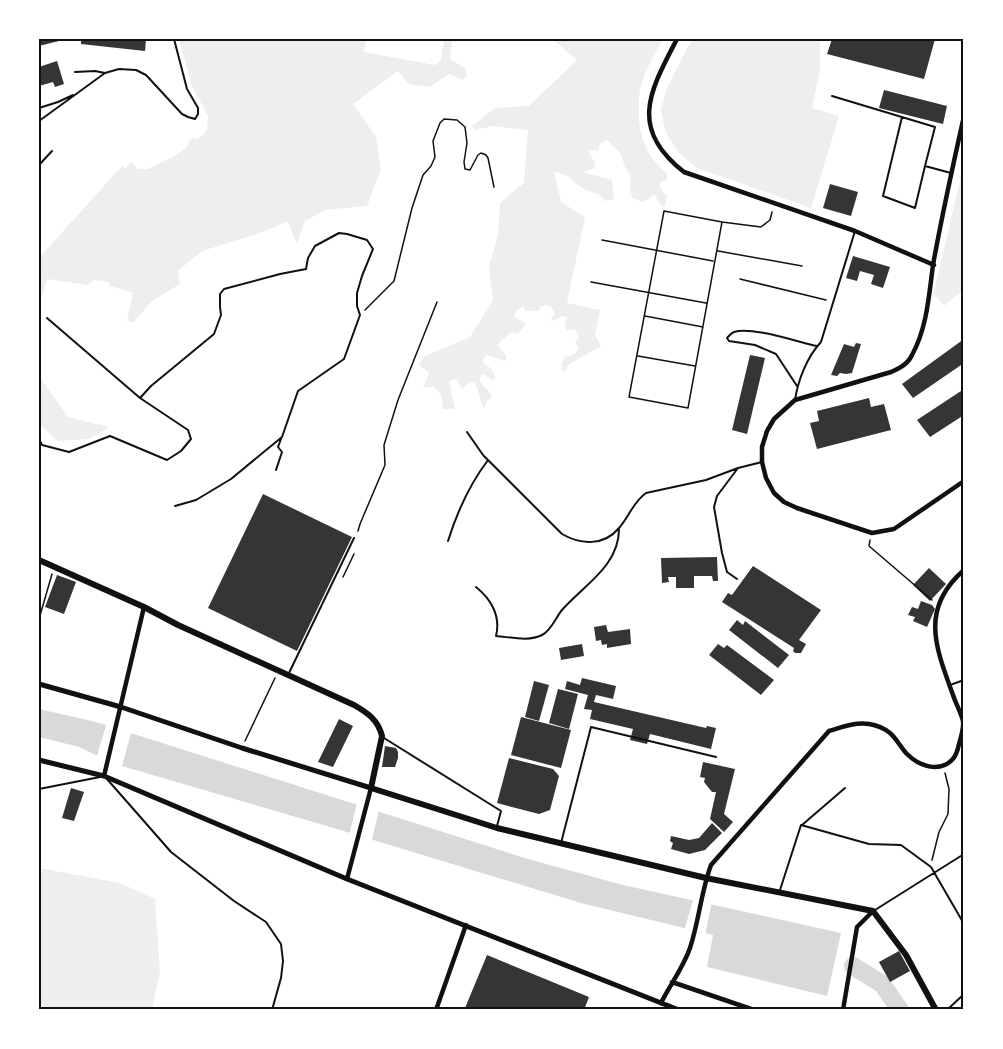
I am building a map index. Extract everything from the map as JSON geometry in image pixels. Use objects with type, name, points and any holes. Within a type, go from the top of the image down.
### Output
[{"type":"main road","points":[[39,560],[361,710],[375,721],[382,736],[371,788],[497,828],[706,878],[873,911],[906,955],[936,1010]]},
{"type":"street","points":[[677,39],[655,83],[649,104],[650,124],[655,138],[668,157],[684,171],[855,231],[934,265]]},
{"type":"street","points":[[964,116],[928,298],[919,339],[913,354],[905,365],[891,372],[795,400],[774,419],[762,447],[762,462],[766,478],[774,493],[784,502],[872,533],[894,529],[964,481]]},
{"type":"street","points":[[661,1003],[685,962],[711,865],[829,731],[855,724],[870,724],[890,734],[908,755],[928,767],[944,766],[953,760],[958,750],[963,723],[939,655],[935,638],[936,620],[944,592],[964,570]]},
{"type":"street","points":[[104,776],[144,607]]},
{"type":"street","points":[[39,684],[121,707],[371,788],[347,879]]},
{"type":"street","points":[[39,760],[104,776],[347,879],[679,1010]]},
{"type":"street","points":[[843,1010],[857,927],[873,911]]},
{"type":"street","points":[[436,1010],[466,925]]},
{"type":"street","points":[[672,982],[754,1010]]},
{"type":"lane","points":[[39,121],[105,73],[119,69],[136,70],[146,75],[182,114],[195,118],[198,108],[187,89],[174,39]]},
{"type":"lane","points":[[75,72],[105,73]]},
{"type":"lane","points":[[39,108],[78,92]]},
{"type":"lane","points":[[832,96],[902,117],[935,128],[915,208],[883,196],[902,117]]},
{"type":"lane","points":[[39,165],[52,151]]},
{"type":"lane","points":[[924,166],[951,173]]},
{"type":"lane","points":[[795,400],[797,386],[820,342],[855,231]]},
{"type":"lane","points":[[140,398],[151,386],[214,334],[221,315],[220,294],[224,289],[306,269],[308,258],[315,246],[339,233],[367,240],[373,249],[357,293],[360,315],[344,359],[298,391],[278,447],[282,452],[276,470]]},
{"type":"lane","points":[[39,439],[42,445],[69,452],[110,436],[167,460],[181,451],[191,439],[188,430],[140,398],[47,318]]},
{"type":"lane","points":[[797,386],[776,354],[755,345],[729,341],[727,338],[735,332],[744,331],[817,346]]},
{"type":"lane","points":[[467,432],[488,460],[562,534],[584,542],[595,542],[619,529],[639,498],[646,493],[706,480],[762,462]]},
{"type":"lane","points":[[175,506],[196,500],[231,478],[282,437]]},
{"type":"lane","points":[[448,541],[474,478],[488,460]]},
{"type":"lane","points":[[737,579],[728,572],[722,553],[714,507],[717,496],[738,468]]},
{"type":"lane","points":[[476,587],[490,601],[496,612],[498,627],[496,636],[528,638],[543,635],[565,606],[601,573],[613,554],[619,537],[619,529]]},
{"type":"lane","points":[[288,675],[354,538]]},
{"type":"lane","points":[[950,685],[964,680]]},
{"type":"lane","points":[[561,843],[591,727],[716,757]]},
{"type":"lane","points":[[382,736],[501,811],[497,828]]},
{"type":"lane","points":[[39,789],[104,776],[171,852],[234,901],[266,922],[282,944],[282,978],[272,1010]]},
{"type":"lane","points":[[780,892],[801,825],[845,788]]},
{"type":"lane","points":[[801,825],[869,844],[900,845],[931,867],[964,924]]},
{"type":"lane","points":[[873,911],[964,854]]},
{"type":"lane","points":[[947,1010],[964,994]]},
{"type":"path","points":[[360,315],[394,281],[412,208],[423,175],[435,157],[433,141],[444,119],[457,120],[465,127],[467,143],[465,169],[470,170],[478,155],[481,153],[486,155],[494,187]]},
{"type":"path","points":[[722,222],[688,408],[629,398],[664,211],[761,227],[770,219],[775,202]]},
{"type":"path","points":[[602,240],[715,261]]},
{"type":"path","points":[[717,250],[802,266]]},
{"type":"path","points":[[740,279],[834,301]]},
{"type":"path","points":[[591,282],[707,303]]},
{"type":"path","points":[[358,535],[360,524],[385,465],[384,445],[398,400],[437,302]]},
{"type":"path","points":[[644,316],[703,327]]},
{"type":"path","points":[[637,356],[696,366]]},
{"type":"path","points":[[872,533],[869,546],[939,606]]},
{"type":"path","points":[[343,578],[354,556],[356,546]]},
{"type":"path","points":[[39,619],[54,568]]},
{"type":"path","points":[[242,748],[278,670]]},
{"type":"path","points":[[931,867],[939,832],[948,814],[949,789],[944,766]]},
{"type":"shaded area","points":[[179,39],[366,39],[364,52],[435,65],[441,60],[444,39],[452,39],[450,59],[465,68],[467,75],[463,80],[449,74],[430,87],[409,84],[398,71],[353,104],[376,137],[381,169],[367,206],[325,210],[305,221],[297,243],[287,221],[266,231],[202,251],[178,271],[180,284],[152,301],[134,322],[127,321],[133,293],[110,287],[109,282],[94,280],[88,285],[47,279],[39,307],[39,258],[122,166],[125,169],[131,162],[138,169],[148,169],[175,156],[188,146],[189,140],[202,136],[207,129],[208,116],[192,86]]},
{"type":"shaded area","points":[[552,39],[663,39],[642,83],[639,95],[639,124],[648,151],[667,174],[667,180],[661,181],[660,186],[667,195],[666,203],[663,208],[654,194],[643,202],[632,198],[631,178],[621,154],[607,140],[601,143],[598,151],[588,150],[595,163],[595,168],[583,172],[612,180],[614,199],[605,201],[601,196],[584,189],[568,177],[554,172],[561,202],[585,217],[567,303],[600,310],[595,335],[601,346],[568,365],[565,372],[561,365],[565,356],[573,355],[579,348],[575,342],[579,337],[575,329],[567,330],[565,326],[567,317],[562,316],[550,322],[555,313],[551,307],[546,305],[540,307],[539,311],[525,311],[523,306],[514,316],[526,324],[518,334],[511,332],[497,345],[506,355],[506,360],[487,355],[483,359],[483,363],[492,369],[495,378],[493,380],[482,374],[481,384],[492,397],[487,400],[485,407],[483,408],[475,382],[470,382],[462,389],[456,379],[449,381],[455,409],[443,409],[441,394],[434,387],[423,387],[429,373],[419,365],[425,356],[470,337],[493,300],[489,267],[498,234],[500,203],[524,183],[528,130],[493,126],[475,130],[472,126],[495,108],[529,106],[577,60]]},
{"type":"shaded area","points":[[692,39],[820,39],[820,70],[812,108],[839,116],[811,208],[697,168],[678,152],[665,131],[661,110],[667,88]]},
{"type":"shaded area","points":[[964,163],[964,289],[944,306],[937,297],[933,296]]},
{"type":"shaded area","points":[[39,376],[68,417],[109,427],[89,439],[58,441],[39,424]]},
{"type":"shaded area","points":[[39,709],[96,722],[528,859],[623,885],[841,933],[827,996],[707,967],[713,935],[581,903],[115,764],[79,747],[39,737]]},
{"type":"shaded area","points":[[39,868],[120,883],[155,899],[160,972],[152,1010],[39,1010]]},
{"type":"pier","points":[[107,722],[132,730],[121,769],[96,759]]},
{"type":"pier","points":[[357,803],[379,810],[371,843],[349,836]]},
{"type":"pier","points":[[694,897],[712,901],[705,936],[684,931]]},
{"type":"building","points":[[39,39],[63,39],[63,40],[39,46]]},
{"type":"building","points":[[81,39],[146,39],[145,51],[81,44]]},
{"type":"building","points":[[832,39],[935,39],[924,79],[827,54]]},
{"type":"building","points":[[57,61],[64,84],[55,87],[53,82],[39,86],[39,67]]},
{"type":"building","points":[[884,90],[947,106],[943,124],[879,108]]},
{"type":"building","points":[[830,184],[858,192],[851,216],[823,208]]},
{"type":"building","points":[[853,256],[890,267],[883,288],[871,284],[874,275],[860,271],[857,281],[846,278]]},
{"type":"building","points":[[964,339],[964,363],[913,398],[902,384]]},
{"type":"building","points":[[856,343],[861,344],[852,373],[831,375],[844,344],[854,347]]},
{"type":"building","points":[[750,355],[765,358],[747,434],[732,430]]},
{"type":"building","points":[[964,389],[964,415],[930,437],[917,420]]},
{"type":"building","points":[[869,398],[871,407],[884,404],[891,430],[817,449],[810,423],[819,421],[817,411]]},
{"type":"building","points":[[263,494],[352,537],[297,651],[208,608]]},
{"type":"building","points":[[717,557],[718,581],[713,581],[712,576],[694,576],[694,588],[676,588],[676,577],[668,577],[669,582],[662,583],[661,558]]},
{"type":"building","points":[[753,566],[821,610],[799,640],[806,644],[801,653],[795,653],[794,648],[722,602],[728,593],[732,595]]},
{"type":"building","points":[[929,568],[946,584],[930,601],[913,585]]},
{"type":"building","points":[[57,575],[76,582],[64,614],[45,607]]},
{"type":"building","points":[[921,601],[932,605],[935,609],[927,627],[913,621],[915,617],[908,615],[912,607],[918,609]]},
{"type":"building","points":[[737,620],[743,625],[745,621],[789,655],[778,668],[729,630]]},
{"type":"building","points":[[606,625],[608,632],[630,629],[631,644],[607,648],[607,644],[602,645],[601,640],[596,641],[594,627]]},
{"type":"building","points":[[582,644],[584,656],[561,660],[559,648]]},
{"type":"building","points":[[718,644],[724,648],[727,645],[774,680],[761,695],[709,655]]},
{"type":"building","points":[[582,678],[616,686],[613,699],[596,695],[594,702],[706,728],[707,726],[716,728],[711,749],[650,734],[647,744],[630,740],[633,729],[590,719],[592,710],[584,709],[588,695],[565,689],[567,681],[580,685]]},
{"type":"building","points":[[534,681],[549,685],[539,721],[525,717]]},
{"type":"building","points":[[558,689],[578,694],[569,729],[549,723]]},
{"type":"building","points":[[521,717],[571,730],[561,768],[511,755]]},
{"type":"building","points":[[339,719],[353,726],[333,767],[318,762]]},
{"type":"building","points":[[385,746],[396,748],[398,752],[395,767],[382,767]]},
{"type":"building","points":[[509,758],[553,769],[559,776],[550,810],[539,814],[497,803]]},
{"type":"building","points":[[703,762],[735,769],[724,814],[733,822],[724,832],[710,819],[716,792],[712,792],[704,782],[705,778],[700,777]]},
{"type":"building","points":[[71,788],[84,792],[74,821],[62,818]]},
{"type":"building","points":[[712,823],[722,833],[705,850],[689,854],[671,849],[673,843],[670,841],[671,836],[689,840],[699,838]]},
{"type":"building","points":[[899,951],[910,971],[890,982],[879,962]]},
{"type":"building","points":[[487,955],[589,997],[584,1010],[469,1010],[465,1008]]},
{"type":"waterway","points":[[853,966],[882,984],[900,1010]]}]
